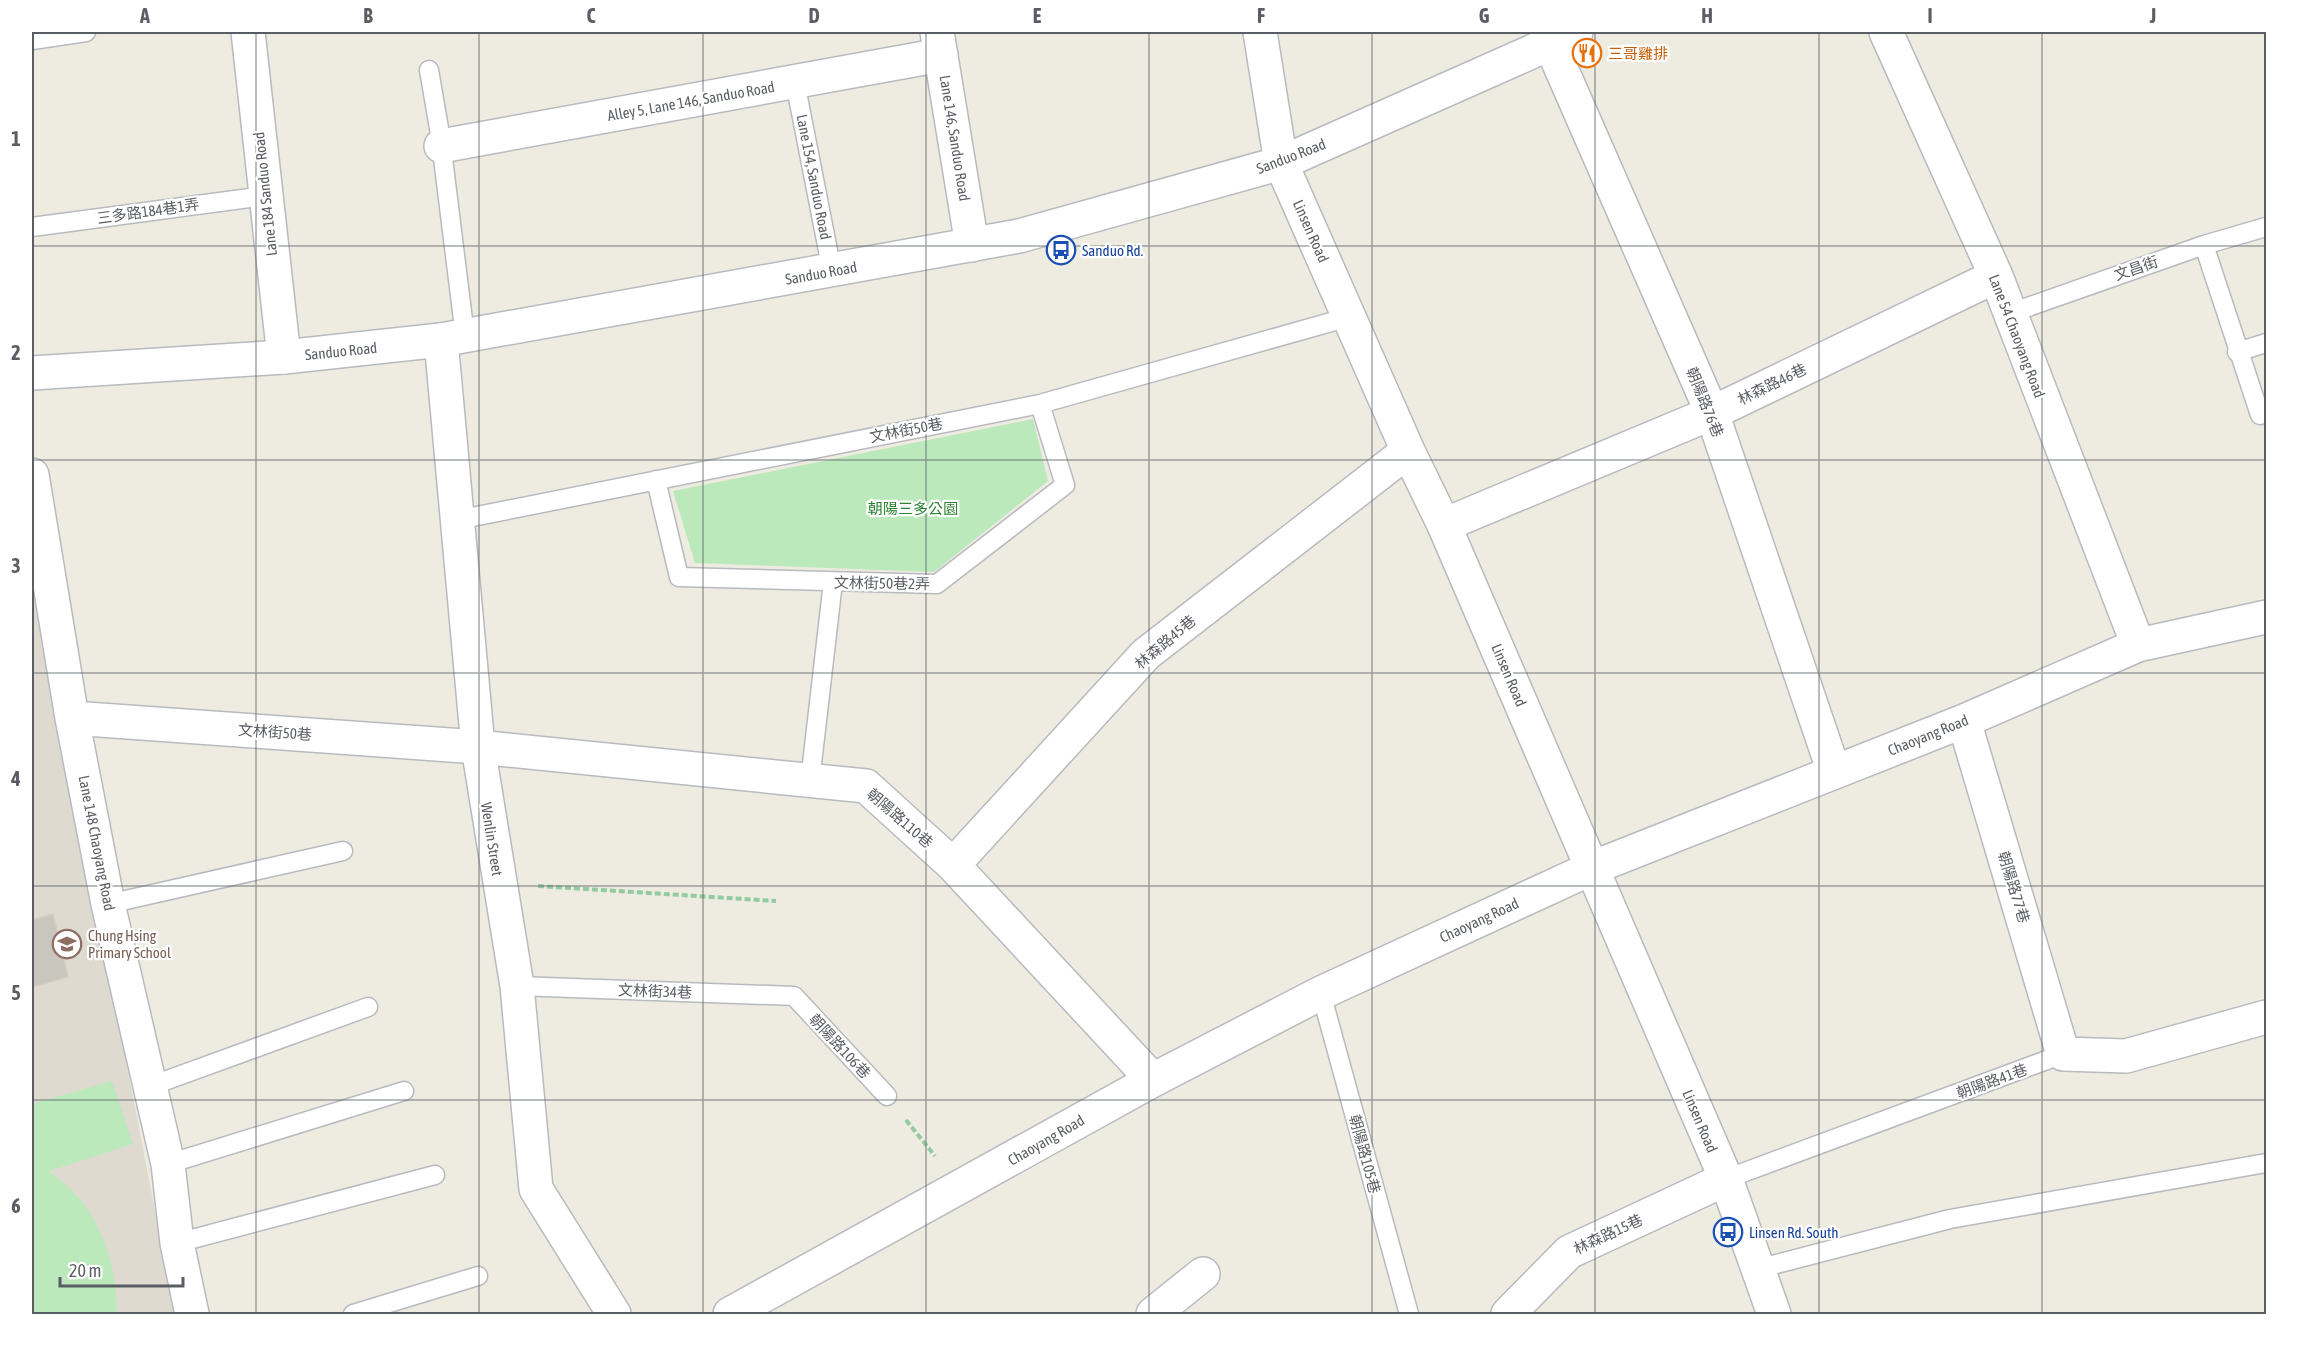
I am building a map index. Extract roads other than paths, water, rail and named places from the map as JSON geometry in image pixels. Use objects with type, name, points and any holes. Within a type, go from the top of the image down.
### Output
[{"type":"street","name":"Lane 184 Sanduo Road","points":[[248,32],[264,196],[284,357]]},
{"type":"street","name":"Linsen Road","points":[[1260,32],[1281,163],[1408,452],[1444,525],[1592,868],[1725,1179],[1774,1314]]},
{"type":"street","name":"Lane 54 Chaoyang Road","points":[[1886,32],[1996,276],[2008,314],[2138,645]]},
{"type":"street","name":"Sanduo Road","points":[[32,373],[284,357],[453,338],[1020,236],[1281,163],[1563,37]]},
{"type":"street","name":"朝陽路76巷","points":[[1563,37],[1712,413],[1834,772]]},
{"type":"street","name":"Alley 5, Lane 146, Sanduo Road","points":[[441,146],[795,82],[939,43]]},
{"type":"street","name":"Lane 146, Sanduo Road","points":[[939,43],[972,245]]},
{"type":"street","name":"林森路46巷","points":[[1444,525],[1712,413],[1996,276]]},
{"type":"street","name":"Wenlin Street","points":[[453,338],[458,520],[478,747],[517,986],[536,1189],[614,1314]]},
{"type":"street","name":"林森路45巷","points":[[953,865],[1146,654],[1408,452]]},
{"type":"street","name":"Lane 148 Chaoyang Road","points":[[32,475],[72,718],[108,904],[148,1087],[168,1164],[177,1243],[192,1314]]},
{"type":"street","name":"Chaoyang Road","points":[[730,1314],[960,1189],[1153,1080],[1321,993],[1592,868],[1964,721],[2138,645],[2266,618]]},
{"type":"street","name":"文林街50巷","points":[[72,718],[478,747]]},
{"type":"street","name":"朝陽路77巷","points":[[1964,721],[2063,1054]]},
{"type":"street","name":"朝陽路110巷","points":[[478,747],[866,786],[953,865],[1153,1080]]},
{"type":"street","name":"朝陽路41巷","points":[[2063,1054],[2126,1056],[2266,1017]]},
{"type":"street","name":"林森路15巷","points":[[1508,1314],[1569,1252],[1725,1179]]},
{"type":"street","points":[[1153,1314],[1203,1274]]},
{"type":"lane","points":[[32,40],[86,32]]},
{"type":"lane","points":[[429,70],[441,146],[453,338]]},
{"type":"lane","name":"Lane 154, Sanduo Road","points":[[795,82],[832,271]]},
{"type":"lane","name":"三多路184巷1弄","points":[[32,227],[264,196]]},
{"type":"lane","name":"文昌街","points":[[2008,314],[2204,245],[2266,227]]},
{"type":"lane","points":[[2204,245],[2237,352],[2260,415]]},
{"type":"lane","name":"文林街50巷","points":[[458,520],[1040,404],[1349,317]]},
{"type":"lane","points":[[2237,352],[2266,343]]},
{"type":"lane","name":"文林街50巷2弄","points":[[656,480],[679,578],[937,584],[1065,485],[1040,404]]},
{"type":"lane","points":[[810,781],[833,582]]},
{"type":"lane","points":[[108,904],[344,851]]},
{"type":"lane","name":"文林街34巷","points":[[517,986],[794,996]]},
{"type":"lane","name":"朝陽路105巷","points":[[1321,993],[1409,1314]]},
{"type":"lane","name":"朝陽路106巷","points":[[794,996],[887,1096]]},
{"type":"lane","points":[[148,1087],[368,1007]]},
{"type":"lane","name":"朝陽路41巷","points":[[1725,1179],[2063,1054]]},
{"type":"lane","points":[[168,1164],[404,1091]]},
{"type":"lane","points":[[1757,1269],[1950,1220],[2266,1163]]},
{"type":"lane","points":[[177,1243],[435,1175]]},
{"type":"lane","points":[[353,1314],[478,1276]]},
{"type":"place","name":"三哥雞排","points":[[1587,53]]},
{"type":"place","name":"Sanduo Rd.","points":[[1061,250]]},
{"type":"place","name":"Chung Hsing Primary School","points":[[67,944]]},
{"type":"place","name":"Linsen Rd. South","points":[[1728,1232]]},
{"type":"park label","name":"朝陽三多公園","points":[[913,508]]}]
